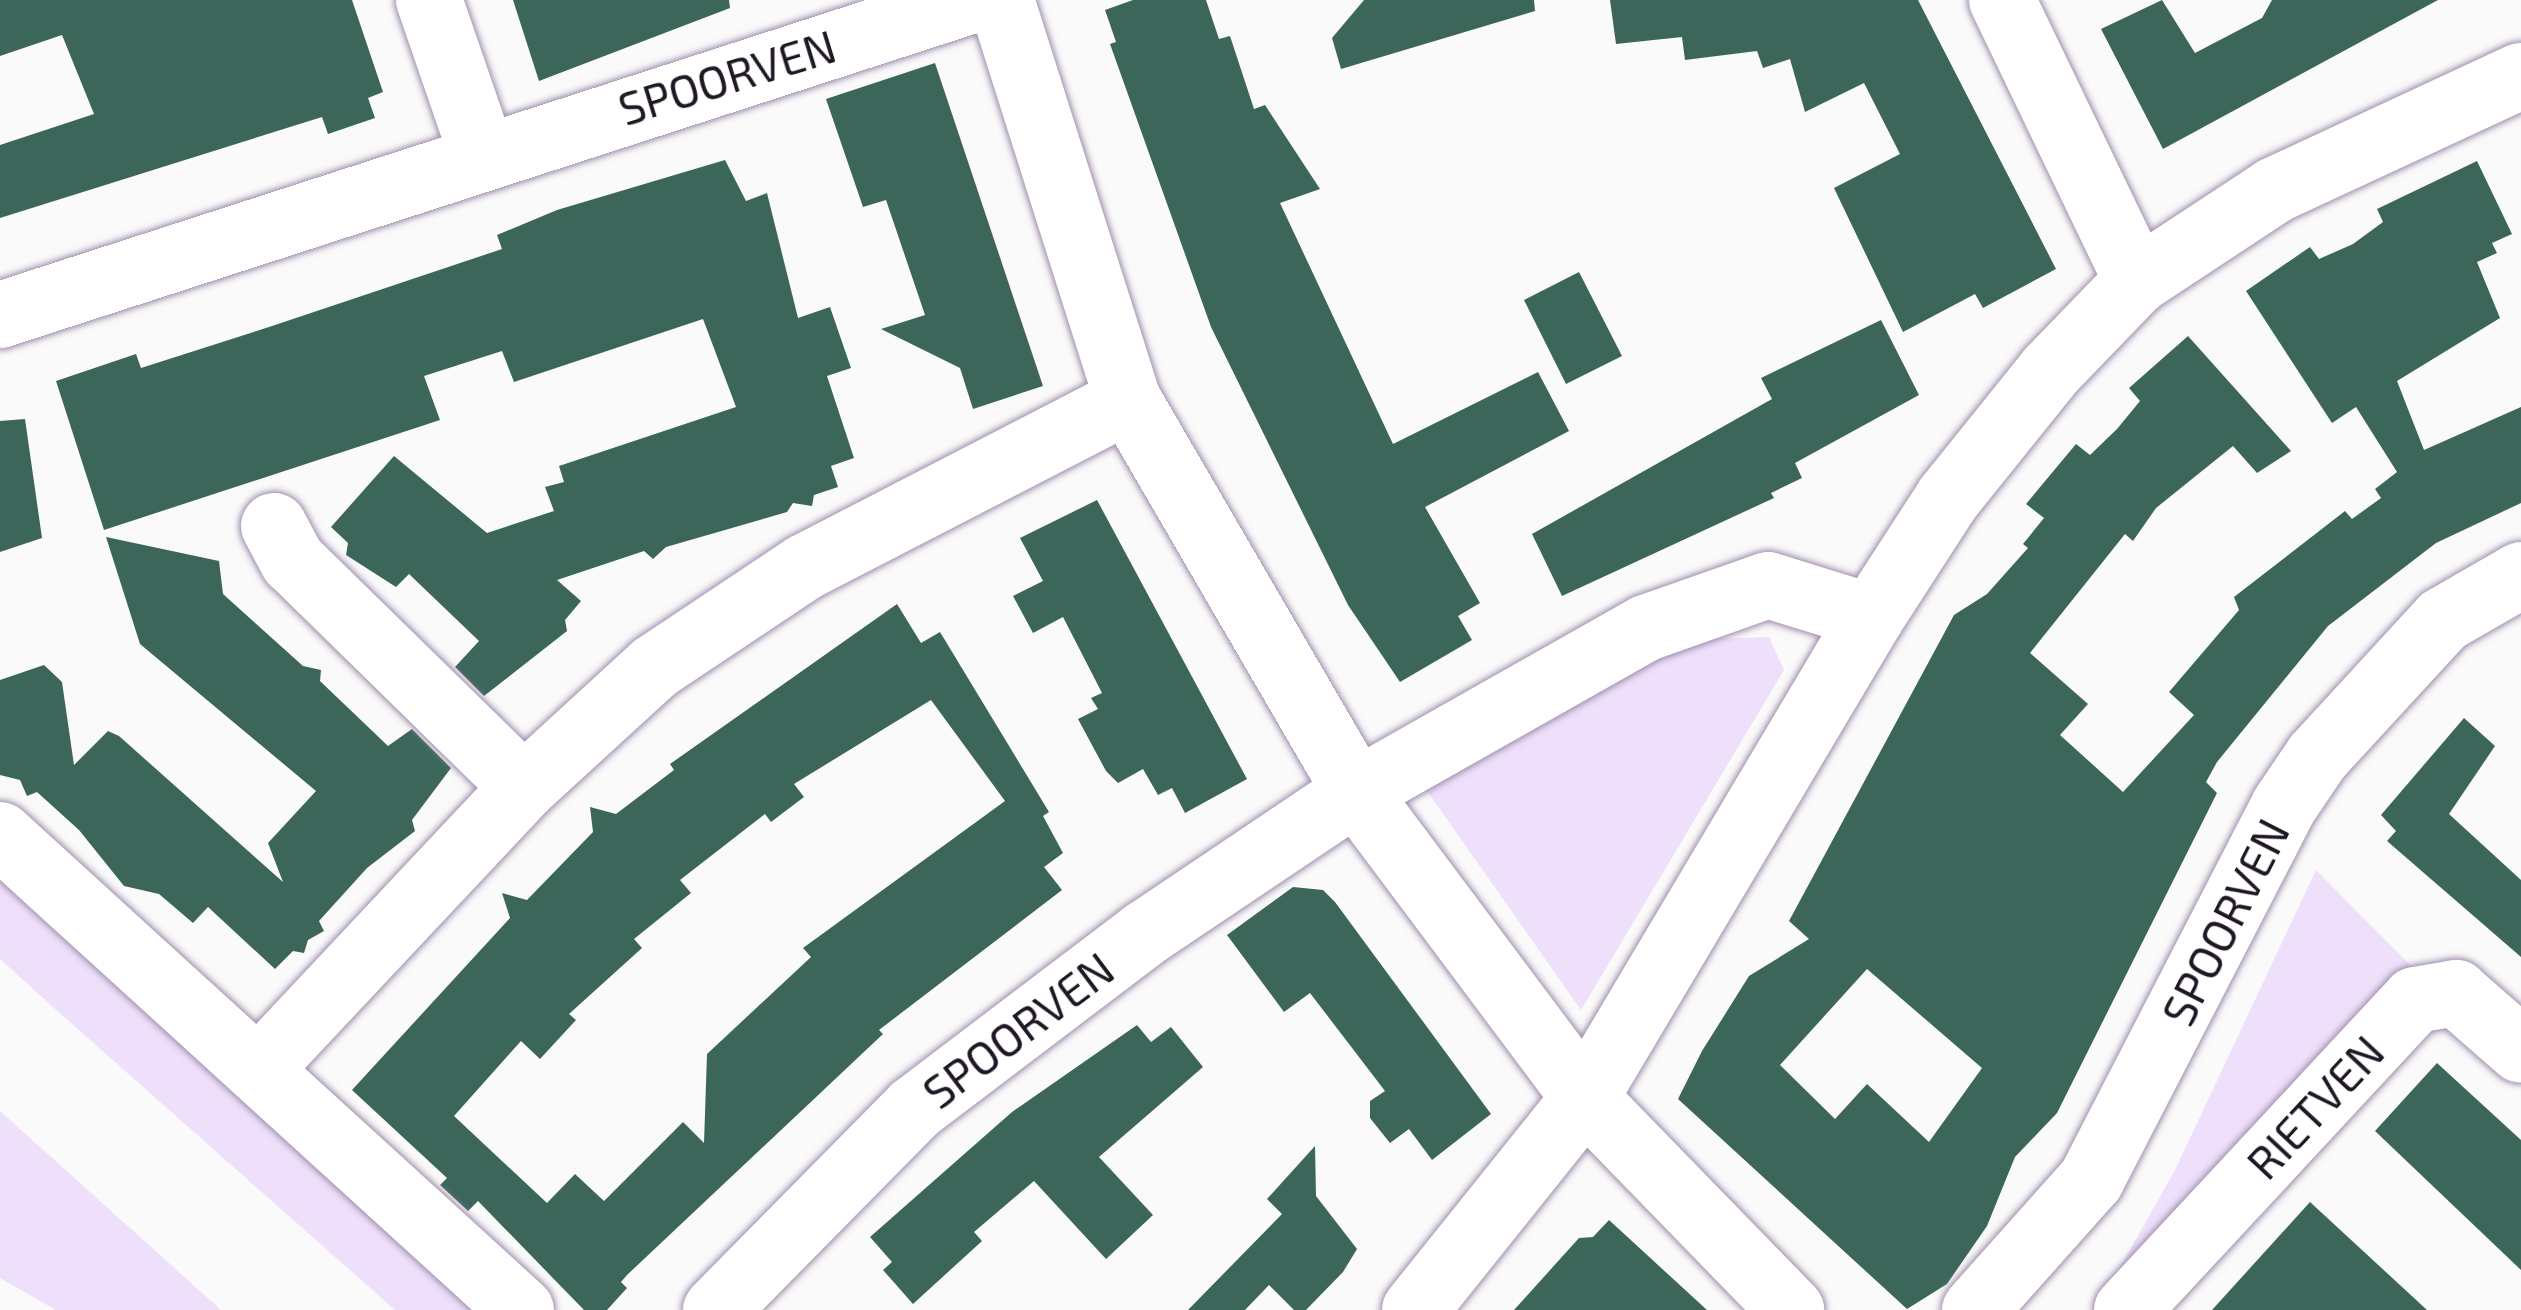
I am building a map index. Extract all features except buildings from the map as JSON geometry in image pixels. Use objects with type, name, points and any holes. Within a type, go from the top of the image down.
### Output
[{"type":"street","points":[[429,0],[482,154]]},
{"type":"street","name":"SPOORVEN","points":[[0,315],[482,154],[973,0]]},
{"type":"street","points":[[1001,0],[1129,400],[1356,792],[1585,1098],[1791,1310]]},
{"type":"street","points":[[2002,0],[2137,281]]},
{"type":"street","points":[[1415,1310],[1585,1098],[1871,617],[1948,498],[2050,371],[2137,281],[2275,190],[2521,76]]},
{"type":"street","points":[[260,1068],[524,787],[655,667],[805,567],[1129,400]]},
{"type":"street","points":[[274,526],[293,561],[524,787]]},
{"type":"street","name":"SPOORVEN","points":[[1975,1310],[2091,1180],[2317,757],[2443,620],[2521,575]]},
{"type":"street","name":"SPOORVEN","points":[[716,1310],[914,1109],[1146,933],[1356,792],[1646,628],[1768,585],[1871,617]]},
{"type":"street","points":[[0,836],[521,1310]]},
{"type":"street","name":"RIETVEN","points":[[2127,1310],[2415,1000],[2456,993],[2521,1051]]},
{"type":"shaded area","points":[[1769,637],[1784,670],[1581,1010],[1413,771],[1681,640]]},
{"type":"shaded area","points":[[2316,870],[2424,979],[2096,1310],[2175,1170]]},
{"type":"shaded area","points":[[0,880],[476,1310],[395,1310],[54,1008],[0,959]]},
{"type":"shaded area","points":[[0,1111],[221,1310],[56,1310],[0,1278]]}]
